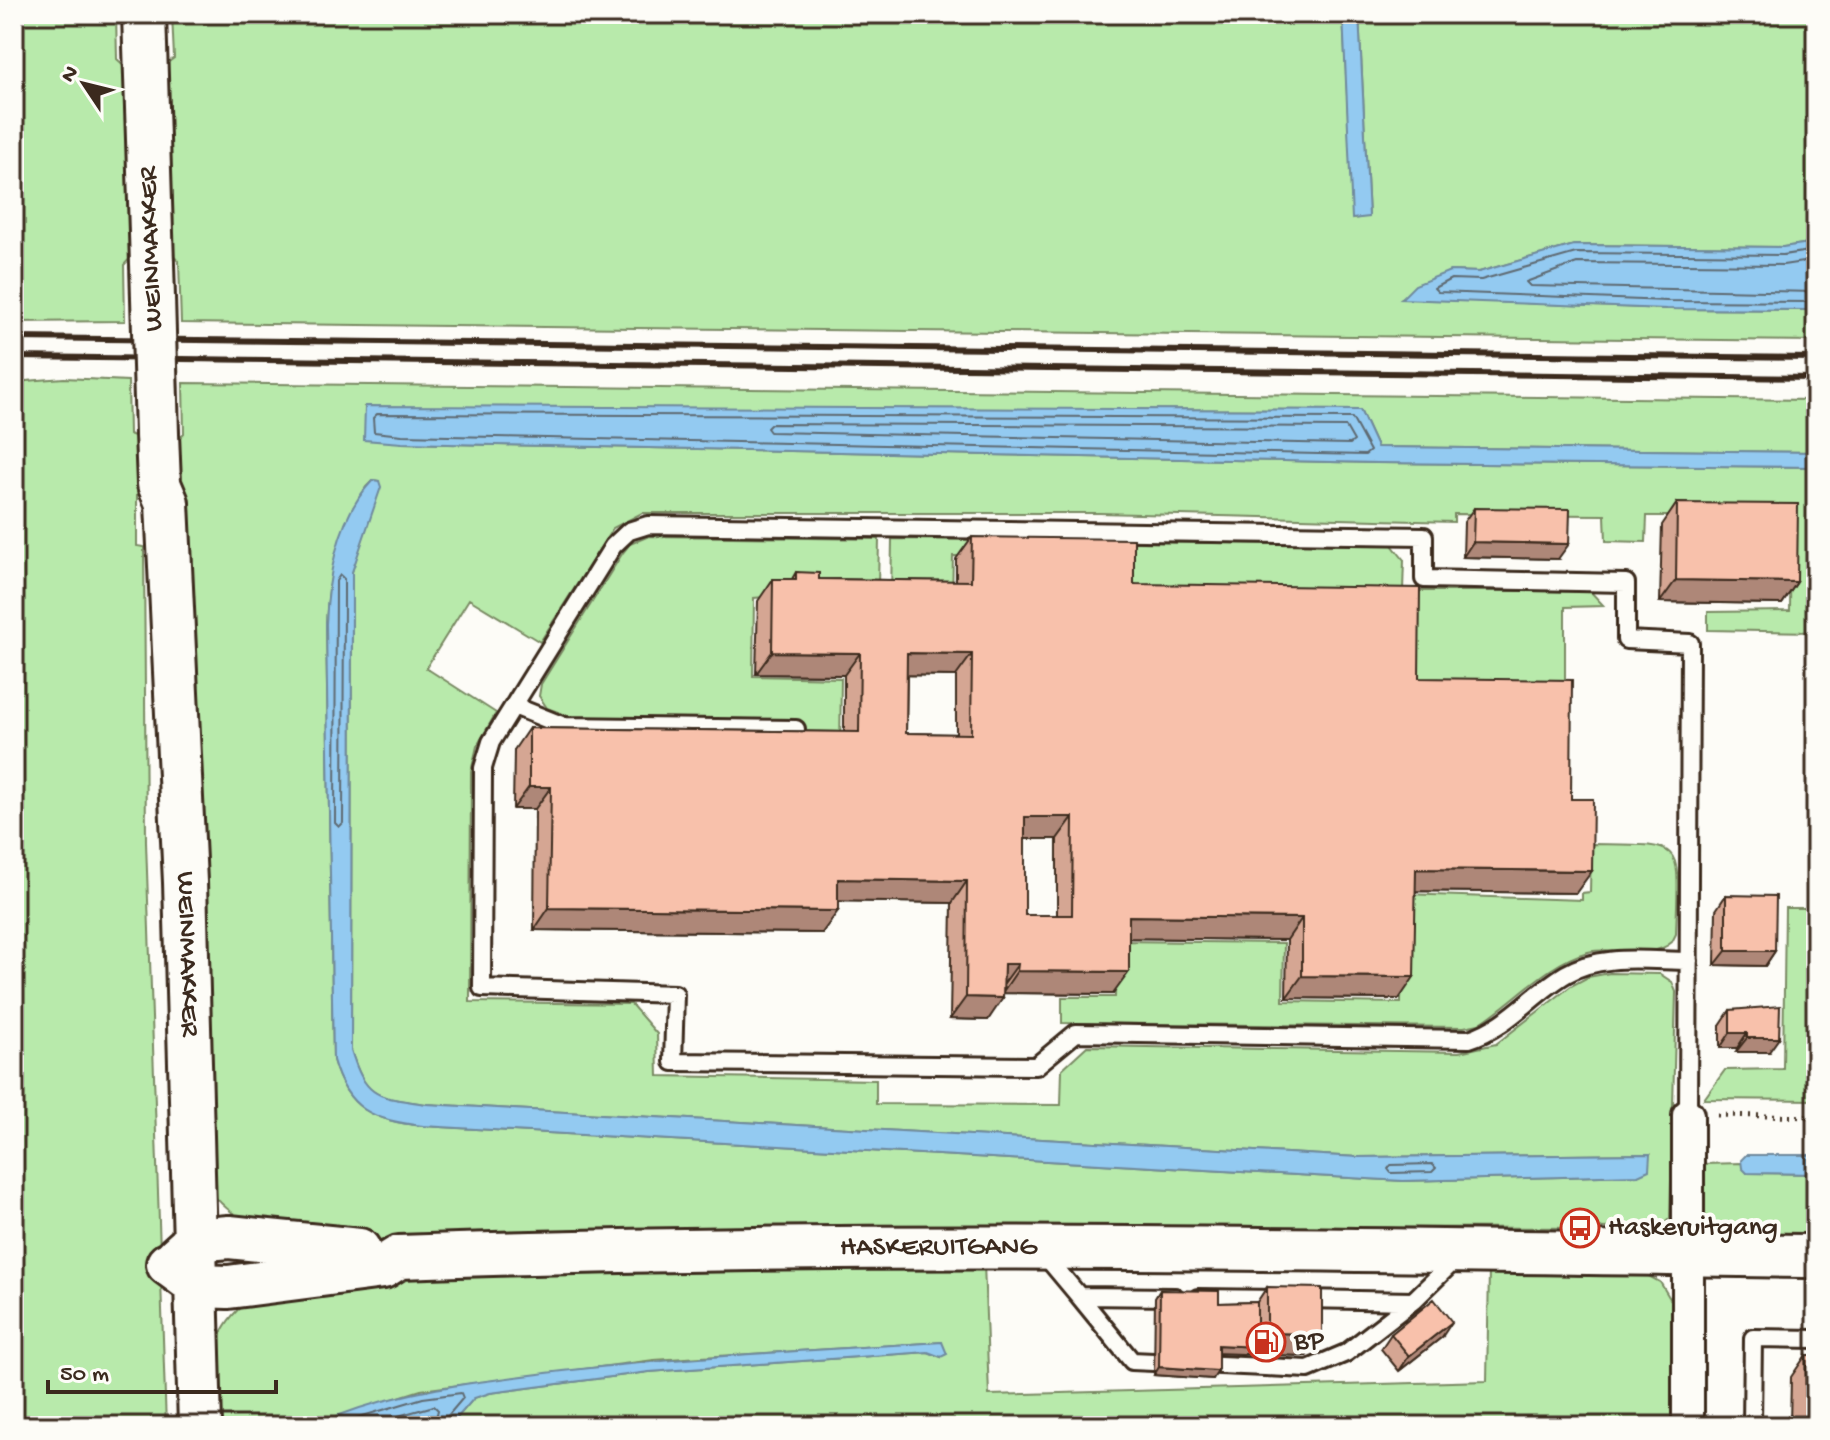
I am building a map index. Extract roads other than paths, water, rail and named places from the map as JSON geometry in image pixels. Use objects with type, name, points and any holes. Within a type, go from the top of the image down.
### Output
[{"type":"main road","name":"WEINMAKKER","points":[[144,14],[159,484],[167,503],[174,626],[188,1263],[200,1426]]},
{"type":"main road","name":"HASKERUITGANG","points":[[188,1263],[229,1237],[305,1246],[386,1250],[399,1257],[821,1248],[1816,1256]]},
{"type":"main road","name":"WEINMAKKER","points":[[175,1426],[188,1263]]},
{"type":"street","points":[[1688,1115],[1688,1426]]},
{"type":"lane","points":[[1688,1115],[1689,961],[1690,643],[1626,640],[1626,583],[1424,579],[1424,536],[648,525],[629,531],[613,546],[491,742],[483,768],[482,988],[675,994],[673,1062],[1036,1066],[1076,1033],[1469,1039],[1499,1026],[1566,974],[1583,966],[1608,962],[1689,961]]},
{"type":"lane","points":[[514,706],[564,726],[796,729]]},
{"type":"lane","points":[[1039,1249],[1132,1361],[1308,1369],[1346,1353],[1413,1301],[1462,1253]]},
{"type":"lane","points":[[1079,1296],[1413,1301]]},
{"type":"lane","points":[[1752,1426],[1753,1338],[1816,1339]]},
{"type":"water","points":[[1343,14],[1359,14],[1369,217],[1352,219]]},
{"type":"water","points":[[1816,242],[1816,310],[1667,309],[1401,299],[1415,285],[1450,271],[1479,272],[1574,245],[1783,247]]},
{"type":"water","points":[[365,406],[1360,410],[1377,447],[1816,452],[1816,467],[1377,463],[402,443],[364,440]]},
{"type":"water","points":[[373,480],[379,481],[381,487],[352,572],[351,1050],[362,1079],[376,1093],[426,1104],[1358,1157],[1650,1154],[1649,1170],[1638,1175],[1403,1181],[423,1126],[390,1120],[364,1110],[346,1091],[333,1060],[326,624],[332,567],[343,529],[351,511]]},
{"type":"water","points":[[1746,1155],[1816,1155],[1816,1174],[1747,1173],[1742,1168],[1741,1160]]},
{"type":"water","points":[[942,1342],[947,1354],[941,1357],[928,1352],[649,1372],[490,1393],[474,1398],[450,1426],[336,1426],[337,1416],[363,1407],[414,1393],[493,1380],[694,1358]]},
{"type":"railway","points":[[14,338],[1816,358]]},
{"type":"railway","points":[[14,357],[1816,378]]},
{"type":"place","name":"Haskeruitgang","points":[[1580,1228]]},
{"type":"place","name":"BP","points":[[1266,1342]]}]
